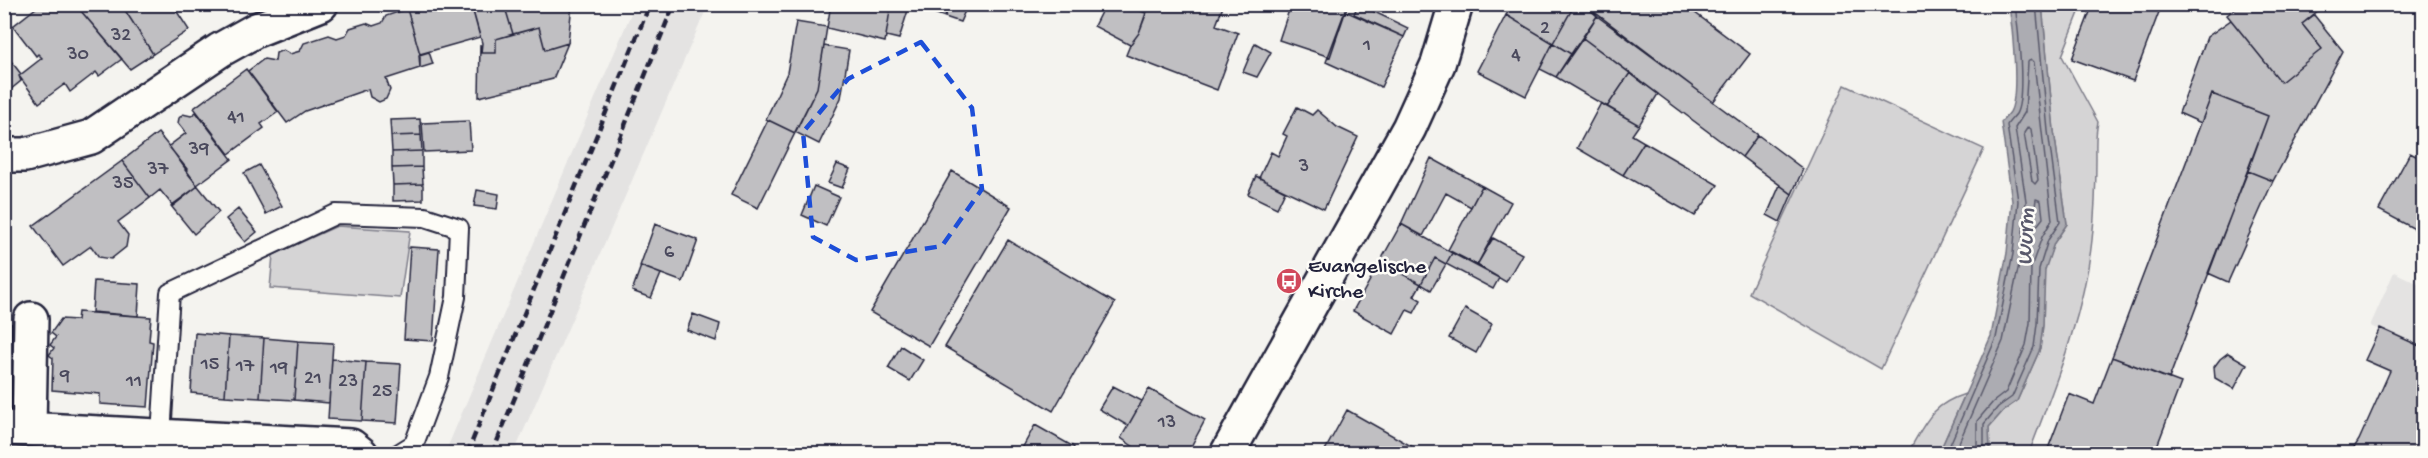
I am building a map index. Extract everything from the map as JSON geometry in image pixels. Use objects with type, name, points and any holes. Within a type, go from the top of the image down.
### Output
[{"type":"main road","points":[[4,155],[25,155],[91,137],[220,50],[256,30],[321,4]]},
{"type":"main road","points":[[1227,453],[1409,128],[1438,64],[1456,4]]},
{"type":"main road","points":[[31,319],[17,428],[351,446],[361,453]]},
{"type":"lane","points":[[161,435],[170,293],[336,214],[425,217],[459,228],[456,297],[439,377],[431,399],[414,444],[398,453]]},
{"type":"highlighted area","points":[[921,42],[972,108],[982,189],[942,246],[856,260],[813,237],[803,132],[848,79]]},
{"type":"shaded area","points":[[635,4],[708,5],[514,453],[445,453]]},
{"type":"shaded area","points":[[2042,5],[2082,5],[2062,56],[2098,122],[2092,240],[2075,322],[2029,453],[1990,453],[1989,427],[2003,411],[2017,401],[2040,349],[2044,270],[2054,243],[2067,224],[2054,131]]},
{"type":"shaded area","points":[[1845,85],[1984,149],[1881,369],[1749,293]]},
{"type":"shaded area","points":[[337,226],[410,231],[400,298],[270,288],[273,255]]},
{"type":"shaded area","points":[[2394,272],[2423,286],[2423,348],[2370,326]]},
{"type":"shaded area","points":[[1965,394],[1939,453],[1907,454],[1936,410]]},
{"type":"water","name":"Wurm","points":[[2009,5],[2042,5],[2054,131],[2067,224],[2054,243],[2045,270],[2040,349],[2017,401],[2003,411],[1989,427],[1990,453],[1939,453],[1991,336],[2007,253],[2012,201],[2001,122],[2010,112],[2014,91]]},
{"type":"building","points":[[41,4],[49,4],[53,9],[59,4],[75,4],[122,59],[99,76],[96,72],[70,92],[65,84],[39,103],[19,76],[42,58],[38,54],[36,56],[13,26]]},
{"type":"building","points":[[75,4],[104,4],[108,11],[121,4],[153,54],[130,69]]},
{"type":"building","points":[[121,4],[172,4],[189,30],[153,54]]},
{"type":"building","points":[[421,4],[471,4],[480,37],[420,54],[407,9]]},
{"type":"building","points":[[471,4],[504,4],[513,34],[496,39],[496,53],[481,53],[482,43]]},
{"type":"building","points":[[504,4],[572,4],[568,43],[545,50],[539,27],[513,34]]},
{"type":"building","points":[[831,4],[891,4],[885,42],[827,28]]},
{"type":"building","points":[[891,4],[909,7],[899,39],[886,36]]},
{"type":"building","points":[[918,4],[936,4],[934,13],[916,8]]},
{"type":"building","points":[[936,4],[948,6],[945,17],[934,13]]},
{"type":"building","points":[[949,4],[968,4],[960,22],[945,17]]},
{"type":"building","points":[[1105,4],[1119,7],[1126,5],[1146,13],[1139,33],[1130,45],[1094,26]]},
{"type":"building","points":[[1126,4],[1150,4],[1146,13]]},
{"type":"building","points":[[1150,4],[1224,4],[1216,25],[1238,33],[1217,90],[1126,55],[1139,33]]},
{"type":"building","points":[[1291,4],[1348,4],[1330,57],[1279,40]]},
{"type":"building","points":[[1358,4],[1408,28],[1404,37],[1354,14]]},
{"type":"building","points":[[1513,4],[1575,4],[1553,43],[1506,15]]},
{"type":"building","points":[[1575,4],[1583,4],[1597,16],[1571,54],[1553,43]]},
{"type":"building","points":[[1584,4],[1683,4],[1750,54],[1713,102]]},
{"type":"building","points":[[2093,4],[2162,4],[2133,81],[2072,59]]},
{"type":"building","points":[[2240,4],[2326,4],[2302,24],[2322,49],[2281,82],[2227,15]]},
{"type":"building","points":[[407,9],[420,54],[420,68],[386,79],[390,90],[386,99],[379,102],[370,97],[368,89],[305,111],[287,123],[248,71],[264,59],[275,61],[276,53],[283,50],[290,54],[300,51],[304,43],[329,35],[337,38],[346,35],[350,28],[366,23],[373,26],[382,23],[386,16]]},
{"type":"building","points":[[1345,11],[1404,37],[1381,87],[1326,62]]},
{"type":"building","points":[[1506,15],[1553,43],[1526,96],[1477,71]]},
{"type":"building","points":[[2314,15],[2343,51],[2273,181],[2248,171],[2268,116],[2212,94],[2201,123],[2179,113],[2207,37],[2231,20],[2281,82],[2322,49],[2302,24]]},
{"type":"building","points":[[1597,16],[1758,135],[1742,157],[1583,38]]},
{"type":"building","points":[[796,22],[827,27],[817,88],[795,133],[766,119],[787,73]]},
{"type":"building","points":[[539,27],[545,50],[568,43],[553,79],[479,97],[480,44],[481,53],[496,53],[496,39]]},
{"type":"building","points":[[1583,38],[1630,73],[1607,107],[1556,77]]},
{"type":"building","points":[[1255,43],[1271,52],[1257,77],[1243,72]]},
{"type":"building","points":[[1553,43],[1571,54],[1556,77],[1540,69]]},
{"type":"building","points":[[824,46],[849,50],[841,98],[819,144],[795,132],[817,88]]},
{"type":"building","points":[[4,52],[21,74],[19,76],[21,81],[10,90],[4,83]]},
{"type":"building","points":[[429,52],[433,64],[420,68],[419,55]]},
{"type":"building","points":[[246,69],[278,112],[261,124],[264,128],[229,154],[194,108]]},
{"type":"building","points":[[1630,73],[1658,94],[1639,125],[1607,107]]},
{"type":"building","points":[[2212,94],[2268,116],[2169,379],[2112,357]]},
{"type":"building","points":[[1601,103],[1639,125],[1632,135],[1644,142],[1623,175],[1577,148]]},
{"type":"building","points":[[1297,107],[1312,115],[1317,110],[1337,127],[1358,137],[1324,209],[1259,178],[1271,152],[1278,156],[1287,136],[1283,134]]},
{"type":"building","points":[[196,112],[232,159],[197,185],[169,146],[186,133],[178,123],[179,118],[183,114],[191,116]]},
{"type":"building","points":[[420,119],[421,135],[391,136],[390,120]]},
{"type":"building","points":[[768,120],[795,133],[758,208],[731,195]]},
{"type":"building","points":[[469,121],[471,150],[424,152],[422,123]]},
{"type":"building","points":[[158,133],[198,186],[173,206],[160,190],[150,198],[122,161]]},
{"type":"building","points":[[421,135],[422,151],[392,152],[391,136]]},
{"type":"building","points":[[1758,135],[1803,169],[1792,194],[1742,157]]},
{"type":"building","points":[[1644,142],[1718,185],[1695,216],[1623,175]]},
{"type":"building","points":[[422,151],[422,167],[392,168],[392,152]]},
{"type":"building","points":[[2410,153],[2424,160],[2424,234],[2379,210]]},
{"type":"building","points":[[1431,158],[1482,186],[1471,207],[1446,193],[1423,236],[1401,224]]},
{"type":"building","points":[[122,161],[150,198],[118,222],[128,235],[126,247],[111,259],[99,257],[91,246],[63,266],[33,226]]},
{"type":"building","points":[[837,164],[850,169],[842,188],[828,183]]},
{"type":"building","points":[[259,165],[282,206],[266,214],[244,173]]},
{"type":"building","points":[[422,167],[423,184],[393,185],[392,168]]},
{"type":"building","points":[[952,171],[1011,207],[929,346],[870,312]]},
{"type":"building","points":[[2248,171],[2273,181],[2228,282],[2208,273]]},
{"type":"building","points":[[1256,176],[1285,191],[1277,208],[1248,194]]},
{"type":"building","points":[[423,184],[423,200],[393,201],[393,185]]},
{"type":"building","points":[[1780,185],[1792,194],[1780,222],[1767,215]]},
{"type":"building","points":[[198,186],[219,212],[194,234],[171,206]]},
{"type":"building","points":[[814,186],[839,197],[826,226],[802,215]]},
{"type":"building","points":[[1482,186],[1511,202],[1477,265],[1448,250]]},
{"type":"building","points":[[477,190],[499,194],[497,209],[474,206]]},
{"type":"building","points":[[238,209],[257,232],[245,242],[226,219]]},
{"type":"building","points":[[655,224],[698,240],[683,282],[640,266]]},
{"type":"building","points":[[1401,224],[1452,253],[1446,264],[1435,258],[1421,284],[1380,262]]},
{"type":"building","points":[[1493,238],[1522,254],[1506,282],[1477,265]]},
{"type":"building","points":[[1008,240],[1115,303],[1053,411],[945,347]]},
{"type":"building","points":[[410,247],[439,249],[433,341],[404,339]]},
{"type":"building","points":[[1452,253],[1499,278],[1493,289],[1446,264]]},
{"type":"building","points":[[1435,258],[1446,264],[1431,290],[1421,284]]},
{"type":"building","points":[[1380,262],[1421,284],[1414,296],[1421,300],[1414,313],[1407,310],[1394,334],[1353,311]]},
{"type":"building","points":[[641,266],[661,274],[651,298],[632,291]]},
{"type":"building","points":[[94,281],[140,284],[138,316],[92,312]]},
{"type":"building","points":[[1465,309],[1492,324],[1476,353],[1449,338]]},
{"type":"building","points":[[78,312],[151,317],[149,341],[153,342],[148,407],[100,404],[100,394],[52,390],[53,358],[49,355],[54,348],[50,345],[56,337],[51,333],[61,319],[77,320]]},
{"type":"building","points":[[693,314],[720,324],[716,341],[687,330]]},
{"type":"building","points":[[4,323],[12,324],[9,366],[14,367],[12,398],[4,397]]},
{"type":"building","points":[[2380,328],[2424,348],[2424,420],[2415,439],[2424,442],[2419,454],[2350,454],[2359,440],[2390,371],[2365,360]]},
{"type":"building","points":[[195,333],[229,336],[225,396],[191,393]]},
{"type":"building","points":[[229,336],[264,338],[260,398],[225,396]]},
{"type":"building","points":[[264,338],[298,341],[294,400],[260,398]]},
{"type":"building","points":[[298,341],[333,343],[329,403],[294,400]]},
{"type":"building","points":[[901,346],[923,360],[910,381],[888,368]]},
{"type":"building","points":[[2228,353],[2247,364],[2234,389],[2215,378],[2214,367]]},
{"type":"building","points":[[2112,357],[2181,383],[2154,454],[2046,454],[2069,394],[2094,404]]},
{"type":"building","points":[[332,359],[366,362],[362,421],[328,419]]},
{"type":"building","points":[[366,362],[401,364],[397,423],[362,421]]},
{"type":"building","points":[[1113,386],[1142,401],[1128,426],[1099,409]]},
{"type":"building","points":[[1149,389],[1205,420],[1187,454],[1165,454],[1162,451],[1160,454],[1144,454],[1121,438]]},
{"type":"building","points":[[1347,410],[1413,447],[1409,454],[1323,454]]},
{"type":"building","points":[[1035,425],[1074,447],[1071,454],[1019,454]]},
{"type":"railway","points":[[467,454],[650,4]]},
{"type":"railway","points":[[492,454],[674,4]]},
{"type":"place","name":"Evangelische Kirche","points":[[1289,281]]}]
